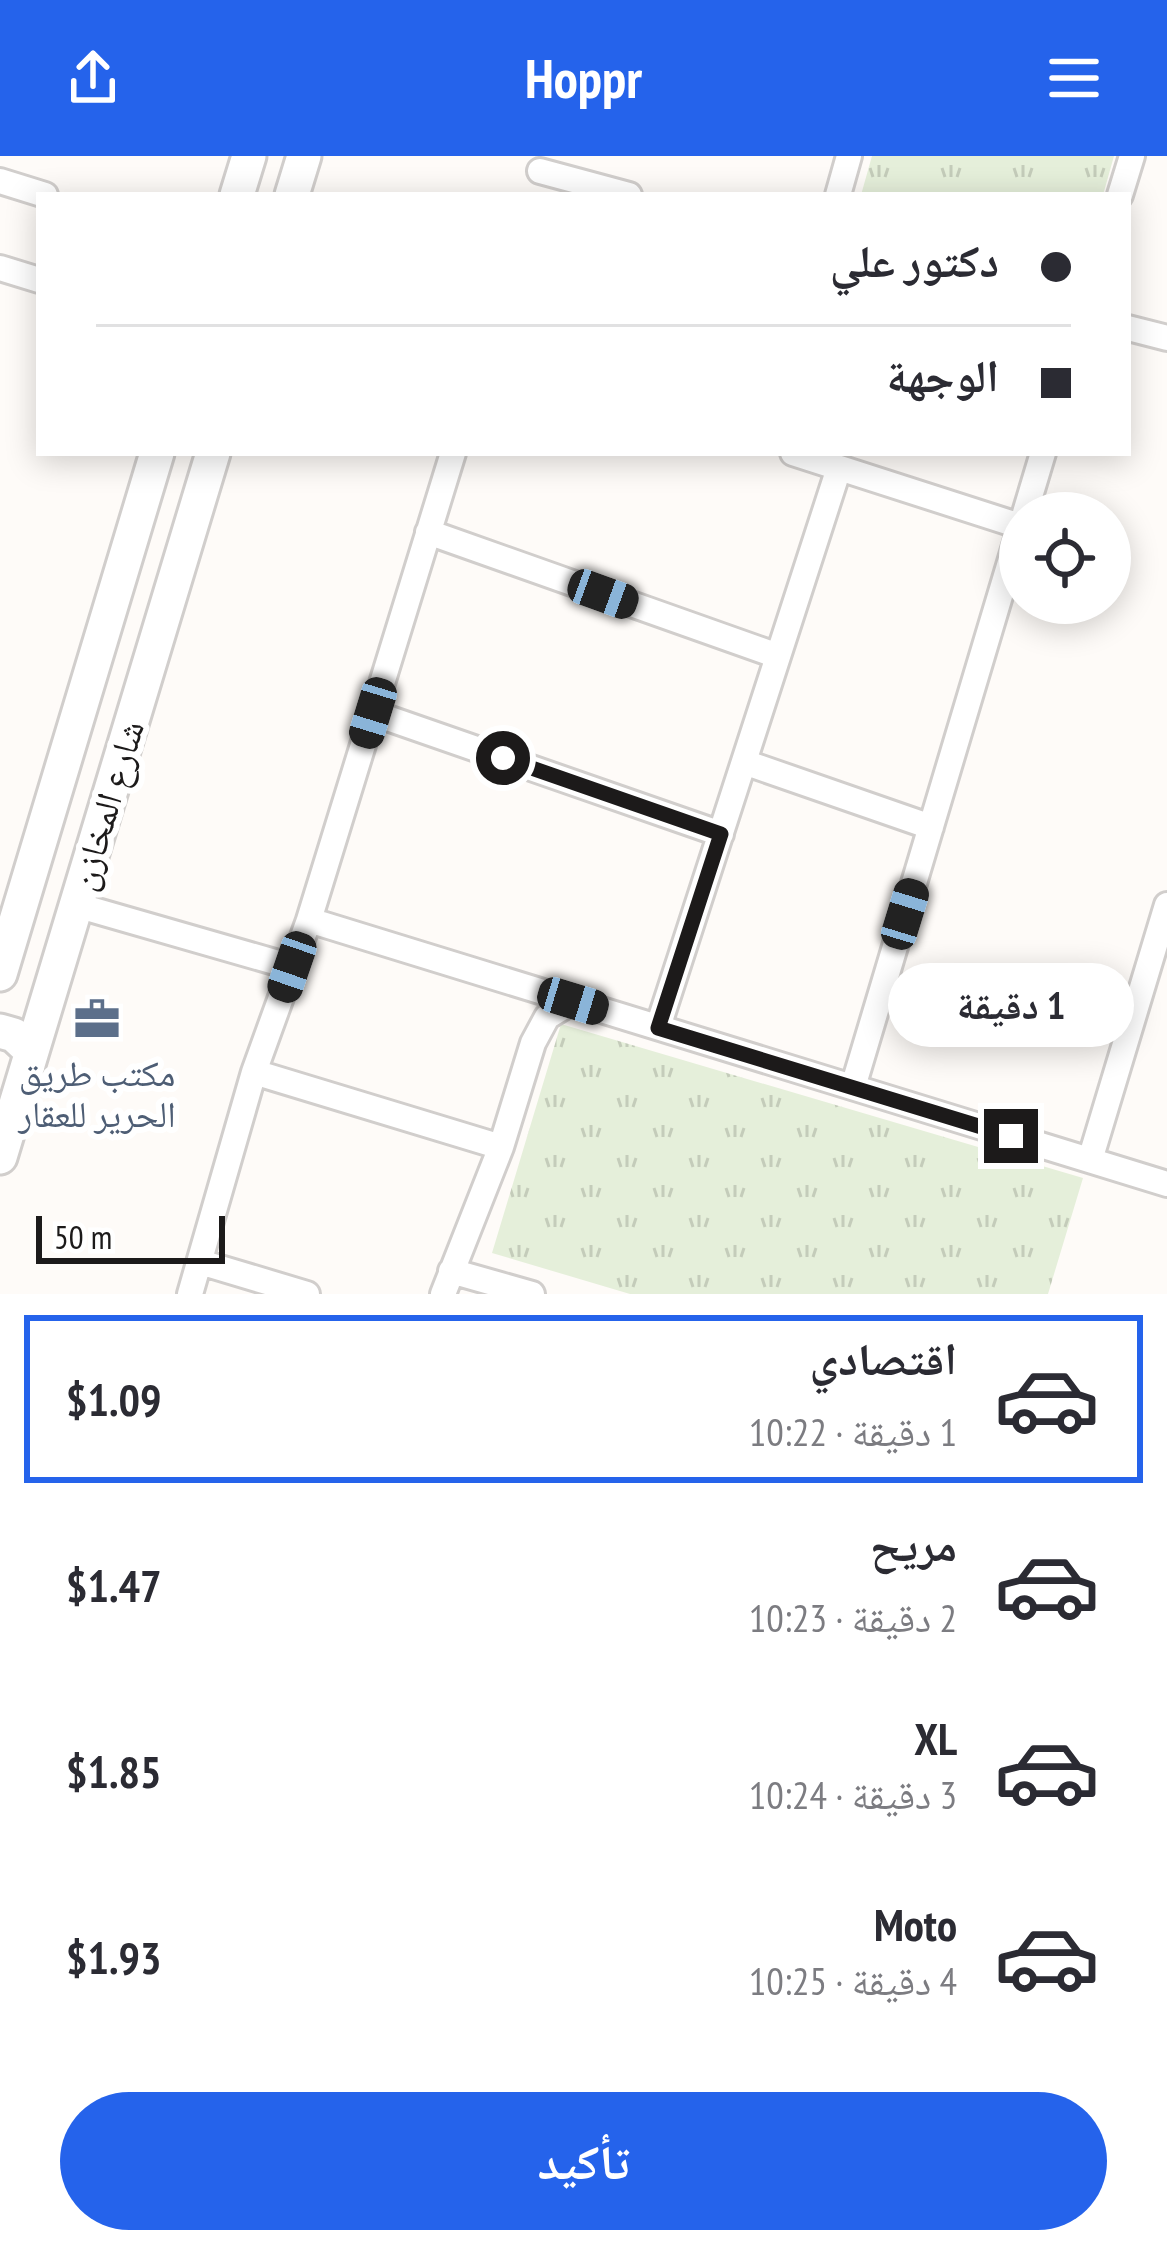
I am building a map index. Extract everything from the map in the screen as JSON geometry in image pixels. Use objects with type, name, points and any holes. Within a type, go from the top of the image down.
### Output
[{"type":"street","points":[[238,192],[249,156]]},
{"type":"street","points":[[293,192],[304,156]]},
{"type":"street","points":[[839,192],[849,156]]},
{"type":"street","points":[[1121,192],[1132,156]]},
{"type":"street","points":[[539,174],[616,192]]},
{"type":"street","points":[[0,181],[36,192]]},
{"type":"street","points":[[0,268],[36,279]]},
{"type":"street","points":[[1131,329],[1167,338]]},
{"type":"street","name":"شارع المخازن","points":[[1,971],[156,456]]},
{"type":"street","name":"شارع المخازن","points":[[0,1157],[213,456]]},
{"type":"street","points":[[190,1294],[254,1072],[309,920],[452,456]]},
{"type":"street","points":[[803,456],[999,520]]},
{"type":"street","points":[[1031,492],[1042,456]]},
{"type":"street","points":[[658,1028],[839,468]]},
{"type":"street","points":[[428,532],[778,656]]},
{"type":"street","points":[[853,1088],[999,598]]},
{"type":"street","points":[[373,713],[721,834]]},
{"type":"street","points":[[744,762],[931,826]]},
{"type":"street","points":[[76,905],[292,967]]},
{"type":"street","points":[[1090,1160],[1167,905]]},
{"type":"street","points":[[309,920],[1167,1184]]},
{"type":"street","points":[[1,971],[32,986],[54,979]]},
{"type":"street","points":[[532,1294],[447,1283],[501,1148],[539,1029],[573,1001]]},
{"type":"street","points":[[0,1031],[14,1035],[31,1051]]},
{"type":"street","points":[[254,1072],[501,1148]]},
{"type":"street","points":[[200,1262],[307,1294]]},
{"type":"green space","points":[[872,156],[1114,156],[1104,192],[862,192]]},
{"type":"green space","points":[[561,1024],[1083,1178],[1048,1294],[630,1294],[492,1253]]},
{"type":"place","name":"مكتب طريق الحرير للعقار","points":[[97,1019]]},
{"type":"route","points":[[503,758],[721,834],[658,1028],[1011,1136]]}]
